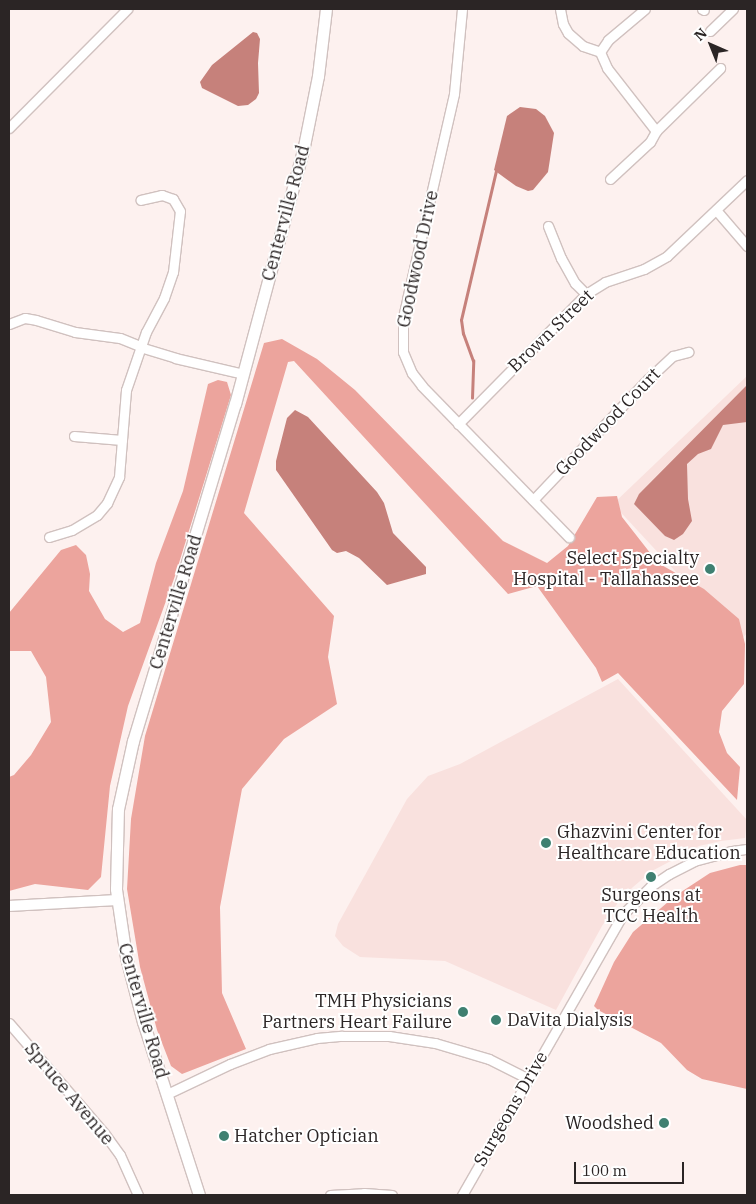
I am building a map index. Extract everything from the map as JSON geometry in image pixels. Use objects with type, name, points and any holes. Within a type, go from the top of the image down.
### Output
[{"type":"main road","name":"Centerville Road","points":[[199,1195],[134,990],[121,931],[117,900],[116,839],[126,767],[243,374],[312,113],[326,9]]},
{"type":"street","points":[[9,128],[127,9]]},
{"type":"street","name":"Goodwood Drive","points":[[462,9],[454,94],[407,300],[402,352],[412,373],[458,424],[569,537]]},
{"type":"street","points":[[560,9],[563,24],[576,41],[600,52],[607,68],[656,131]]},
{"type":"street","points":[[600,52],[608,40],[645,9]]},
{"type":"street","points":[[710,31],[732,9]]},
{"type":"street","points":[[610,179],[650,142],[656,131],[720,68]]},
{"type":"street","name":"Brown Street","points":[[458,424],[586,294],[605,282],[655,265],[673,251],[747,180]]},
{"type":"street","points":[[49,536],[72,530],[97,515],[107,502],[119,477],[122,418],[126,390],[140,346],[164,298],[173,272],[180,211],[173,199],[162,196],[141,200]]},
{"type":"street","points":[[716,210],[747,246]]},
{"type":"street","points":[[548,226],[561,258],[586,294]]},
{"type":"street","points":[[9,324],[25,318],[36,320],[75,332],[120,338],[175,358],[243,374]]},
{"type":"street","name":"Goodwood Court","points":[[533,500],[648,379],[673,356],[688,352]]},
{"type":"street","points":[[74,436],[122,440]]},
{"type":"street","name":"Surgeons Drive","points":[[462,1195],[616,926],[632,904],[651,886],[694,861],[747,849]]},
{"type":"street","points":[[9,906],[117,900]]},
{"type":"street","name":"Spruce Avenue","points":[[9,1023],[104,1133],[120,1155],[138,1195]]},
{"type":"street","points":[[167,1094],[230,1064],[269,1049],[317,1038],[342,1036],[389,1036],[435,1042],[489,1059],[529,1079]]},
{"type":"street","points":[[330,1195],[364,1192],[392,1195]]},
{"type":"shaded area","points":[[253,32],[257,33],[260,39],[258,63],[259,93],[256,99],[248,105],[238,106],[202,88],[200,82],[212,65]]},
{"type":"shaded area","points":[[520,107],[536,109],[545,116],[554,133],[548,172],[533,190],[528,191],[516,186],[494,170],[507,116]]},
{"type":"shaded area","points":[[282,339],[317,359],[355,390],[503,541],[547,563],[568,546],[597,497],[617,496],[622,517],[658,563],[704,589],[739,619],[745,644],[744,684],[722,711],[719,732],[727,753],[740,767],[737,800],[618,673],[602,682],[596,668],[537,586],[508,594],[294,361],[288,362],[244,513],[334,616],[328,657],[337,704],[284,739],[242,789],[220,907],[222,993],[246,1049],[182,1074],[171,1066],[157,1030],[140,967],[127,889],[131,819],[145,736],[264,343]]},
{"type":"shaded area","name":"Select Specialty Hospital - Tallahassee","points":[[747,376],[747,633],[740,641],[613,504]]},
{"type":"shaded area","points":[[218,380],[227,382],[231,395],[175,576],[128,706],[110,786],[101,877],[88,890],[35,884],[9,891],[9,777],[14,775],[31,755],[51,722],[46,677],[31,651],[9,651],[9,613],[61,550],[76,545],[86,555],[90,574],[89,591],[105,619],[123,632],[140,623],[156,563],[183,491],[208,384]]},
{"type":"shaded area","points":[[747,385],[747,422],[723,425],[711,449],[698,454],[687,464],[688,499],[692,521],[683,534],[674,540],[665,536],[634,504],[639,494]]},
{"type":"shaded area","points":[[295,410],[308,417],[377,492],[384,503],[393,533],[426,567],[426,574],[387,585],[359,558],[346,551],[337,553],[332,550],[276,470],[276,461],[287,418]]},
{"type":"shaded area","name":"Ghazvini Center for Healthcare Education","points":[[618,679],[747,820],[745,838],[699,846],[652,871],[633,887],[619,901],[602,926],[556,1010],[445,961],[360,957],[343,946],[335,936],[338,924],[407,799],[428,776],[460,764]]},
{"type":"shaded area","points":[[747,865],[747,1089],[702,1079],[687,1070],[661,1043],[598,1010],[594,1006],[614,962],[633,932],[675,896],[710,873]]},
{"type":"waterway","points":[[472,398],[473,361],[463,334],[461,320],[496,171]]},
{"type":"place","name":"Select Specialty Hospital - Tallahassee","points":[[710,569]]},
{"type":"place","name":"Ghazvini Center for Healthcare Education","points":[[546,843]]},
{"type":"place","name":"Surgeons at TCC Health","points":[[651,877]]},
{"type":"place","name":"TMH Physicians Partners Heart Failure","points":[[463,1012]]},
{"type":"place","name":"DaVita Dialysis","points":[[496,1020]]},
{"type":"place","name":"Woodshed","points":[[664,1123]]},
{"type":"place","name":"Hatcher Optician","points":[[224,1136]]}]
